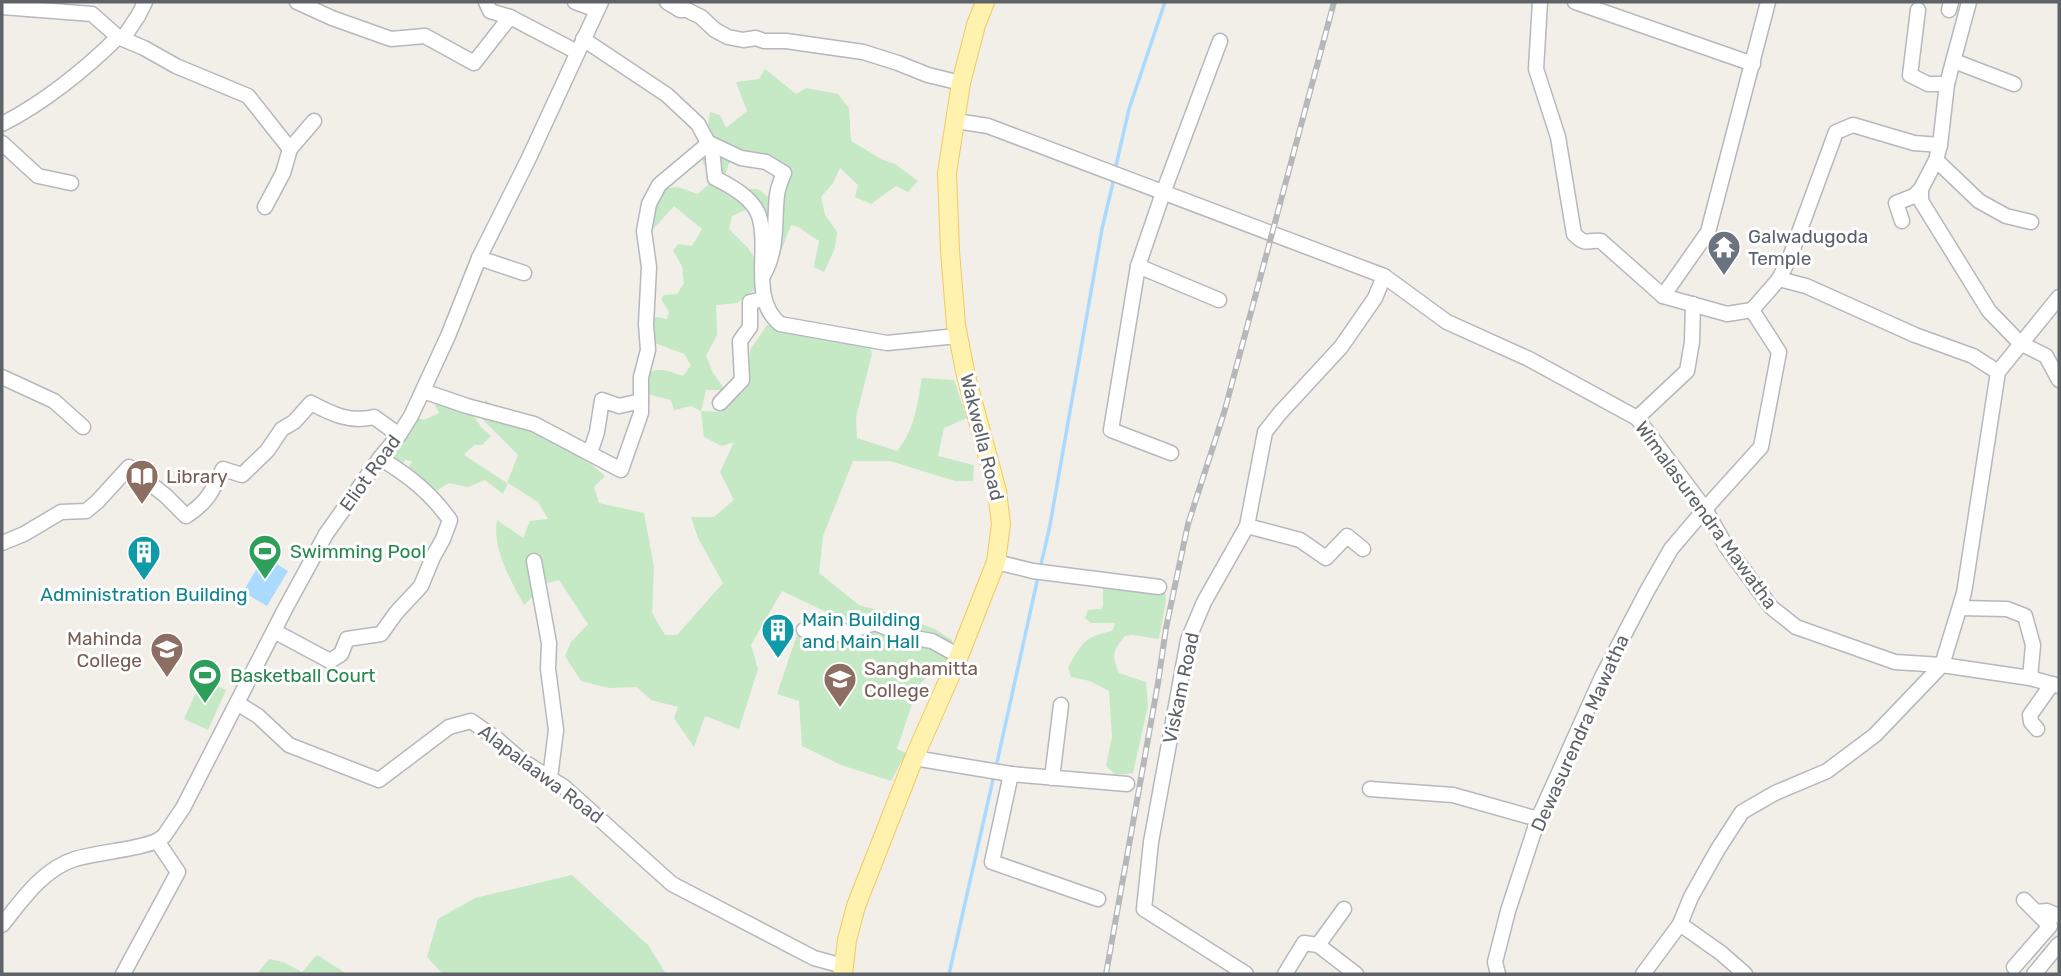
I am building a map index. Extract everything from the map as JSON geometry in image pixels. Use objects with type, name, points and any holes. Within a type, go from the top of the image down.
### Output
[{"type":"main road","name":"Wakwella Road","points":[[843,970],[846,940],[856,906],[996,562],[1001,524],[997,491],[957,336],[947,173],[961,83],[985,2]]},
{"type":"street","points":[[2,124],[92,64],[118,37],[124,37],[145,2]]},
{"type":"street","points":[[297,2],[391,39],[425,36],[474,63],[510,17]]},
{"type":"street","points":[[486,2],[490,11],[580,45],[667,95],[698,124],[712,150],[715,178],[744,196],[759,214],[764,299],[771,316],[780,324],[887,343],[957,336]]},
{"type":"street","points":[[575,2],[599,6]]},
{"type":"street","points":[[667,2],[701,17],[727,37],[786,41],[863,52],[928,75],[961,83]]},
{"type":"street","points":[[1541,2],[1536,69],[1558,137],[1574,234],[1588,243],[1601,241],[1663,296],[1727,314],[1752,310],[1779,279],[1790,257],[1836,132],[1853,125],[1938,152],[1979,201],[2006,216],[2031,222]]},
{"type":"street","points":[[1575,2],[1754,64]]},
{"type":"street","points":[[1663,296],[1708,232],[1754,64],[1768,2]]},
{"type":"street","points":[[1969,2],[1947,84],[1938,152],[1921,190],[1921,201],[1989,311],[2020,343],[2046,356],[2059,380]]},
{"type":"street","name":"Eliot Road","points":[[157,841],[164,836],[183,808],[326,534],[399,435],[423,391],[480,258],[599,6]]},
{"type":"street","points":[[2,8],[92,14],[118,37],[176,66],[248,96],[289,149]]},
{"type":"street","points":[[1918,10],[1910,75],[1928,84],[1947,84]]},
{"type":"street","points":[[1171,453],[1111,430],[1138,266],[1220,41]]},
{"type":"street","points":[[1954,61],[2014,84]]},
{"type":"street","points":[[265,207],[283,173],[289,149],[314,121]]},
{"type":"street","points":[[956,121],[988,126],[1384,276]]},
{"type":"street","points":[[2,143],[38,176],[71,183]]},
{"type":"street","points":[[709,143],[741,158],[766,162],[784,173],[778,192],[776,234],[770,262],[764,275]]},
{"type":"street","points":[[423,391],[534,424],[621,470],[641,413],[641,377],[648,350],[646,324],[649,267],[644,231],[649,204],[659,185],[709,143]]},
{"type":"street","points":[[1902,221],[1896,203],[1921,190]]},
{"type":"street","points":[[480,258],[524,273]]},
{"type":"street","points":[[1138,266],[1219,300]]},
{"type":"street","name":"Wimalasurendra Mawatha","points":[[1384,276],[1447,323],[1529,359],[1637,418],[1705,509],[1726,546],[1771,607],[1796,627],[1895,662],[1942,665],[2030,678],[2055,685]]},
{"type":"street","name":"Viskam Road","points":[[1246,974],[1144,909],[1151,842],[1188,640],[1204,603],[1247,526],[1265,432],[1341,347],[1375,298],[1384,276]]},
{"type":"street","points":[[1779,279],[1806,286],[1914,335],[1973,356],[1998,372]]},
{"type":"street","points":[[1643,974],[1680,923],[1691,897],[1742,812],[1775,793],[1827,771],[1875,734],[1942,665],[1964,593],[1998,372],[2059,297]]},
{"type":"street","points":[[720,403],[743,380],[740,341],[750,327],[750,302],[764,299]]},
{"type":"street","points":[[1637,418],[1687,371],[1692,342],[1693,304]]},
{"type":"street","name":"Dewasurendra Mawatha","points":[[1498,974],[1495,962],[1508,911],[1538,819],[1602,677],[1671,549],[1761,447],[1779,352],[1752,310]]},
{"type":"street","points":[[2,377],[54,401],[83,428]]},
{"type":"street","points":[[590,453],[597,432],[602,400],[619,406],[641,401]]},
{"type":"street","points":[[2,542],[24,534],[61,512],[86,511],[129,467],[166,496],[186,516],[205,501],[223,469],[242,475],[267,451],[282,429],[293,422],[311,403],[350,419],[374,417],[399,435]]},
{"type":"street","points":[[274,631],[330,661],[341,654],[348,639],[381,634],[421,586],[450,520],[437,502],[410,477],[380,458]]},
{"type":"street","points":[[1247,526],[1300,540],[1326,558],[1347,536],[1363,549]]},
{"type":"street","points":[[534,561],[549,643],[548,669],[556,730],[550,778]]},
{"type":"street","points":[[996,562],[1038,572],[1158,587]]},
{"type":"street","points":[[1960,608],[2007,609],[2025,616],[2033,645],[2030,678]]},
{"type":"street","points":[[804,631],[840,634],[875,623],[909,637],[932,641],[958,656]]},
{"type":"street","points":[[2037,729],[2031,722],[2030,715],[2055,685]]},
{"type":"street","name":"Alapalaawa Road","points":[[237,703],[257,716],[289,745],[379,779],[449,727],[471,721],[521,760],[564,787],[673,884],[814,958],[843,970]]},
{"type":"street","points":[[1052,778],[1061,705]]},
{"type":"street","points":[[914,758],[1011,774],[1127,784]]},
{"type":"street","points":[[1011,774],[992,862],[1098,900]]},
{"type":"street","points":[[1370,789],[1453,795],[1538,819]]},
{"type":"street","points":[[5,915],[45,877],[72,860],[157,841],[178,872],[123,974]]},
{"type":"street","points":[[2014,967],[2050,926],[2024,900]]},
{"type":"street","points":[[1318,945],[1344,909]]},
{"type":"street","points":[[2036,912],[2047,911],[2059,916]]},
{"type":"street","points":[[1680,923],[1745,974]]},
{"type":"street","points":[[1285,974],[1304,943],[1318,945],[1356,974]]},
{"type":"street","points":[[2034,974],[2059,944]]},
{"type":"green space","points":[[765,69],[796,94],[806,88],[838,94],[849,108],[851,141],[895,164],[918,181],[908,192],[896,186],[871,204],[855,197],[858,185],[840,168],[833,183],[821,197],[825,215],[837,232],[835,248],[824,272],[814,267],[819,241],[791,225],[777,262],[756,261],[757,288],[737,303],[716,305],[717,335],[706,356],[713,373],[725,390],[706,390],[701,411],[691,406],[674,410],[671,400],[647,394],[641,377],[652,371],[662,370],[683,376],[691,365],[684,354],[647,340],[646,324],[656,317],[667,319],[669,312],[661,299],[664,295],[677,294],[684,283],[682,266],[673,251],[678,244],[692,246],[702,229],[674,206],[653,229],[649,204],[659,189],[678,187],[698,194],[714,179],[707,172],[700,155],[710,112],[720,115],[726,128],[747,111],[736,82],[759,79]],"holes":[[[741,158],[787,175],[769,198],[758,189],[747,189],[745,195],[724,179],[729,163]],[[747,209],[765,230],[765,243],[755,251],[755,259],[729,229],[732,216]]]},
{"type":"green space","points":[[767,325],[818,338],[869,346],[872,354],[856,417],[857,438],[897,451],[912,426],[922,378],[954,380],[967,418],[944,428],[938,456],[974,465],[973,481],[955,481],[890,461],[853,461],[823,536],[819,573],[859,605],[906,618],[935,629],[952,640],[951,667],[943,670],[936,668],[918,686],[897,749],[906,753],[891,781],[841,765],[802,746],[799,701],[777,694],[803,622],[869,632],[782,591],[751,645],[758,669],[739,729],[705,716],[694,747],[674,718],[678,707],[651,700],[637,687],[609,688],[581,681],[565,656],[571,642],[588,624],[559,580],[547,583],[524,605],[500,553],[497,520],[523,538],[530,521],[548,519],[538,502],[508,483],[503,494],[485,480],[468,487],[449,483],[434,492],[408,469],[412,461],[405,460],[400,468],[385,458],[379,446],[393,437],[411,416],[424,420],[439,413],[433,401],[467,406],[481,427],[491,436],[482,445],[474,445],[464,455],[507,483],[518,455],[482,419],[485,400],[592,465],[605,476],[594,487],[599,503],[644,513],[654,567],[652,613],[665,635],[677,635],[723,583],[698,538],[691,517],[714,517],[734,500],[720,472],[734,442],[722,446],[704,437],[701,411],[721,412],[748,387],[750,350]]},
{"type":"green space","points":[[1106,586],[1165,591],[1166,600],[1159,639],[1125,636],[1114,653],[1119,673],[1146,682],[1148,706],[1133,773],[1116,775],[1106,766],[1112,737],[1109,691],[1090,681],[1071,677],[1068,667],[1085,642],[1112,631],[1115,623],[1091,623],[1085,618],[1088,610],[1101,609],[1103,606],[1103,589]]},
{"type":"green space","name":"Basketball Court","points":[[202,679],[226,690],[208,730],[184,719]]},
{"type":"green space","points":[[572,875],[648,945],[666,974],[443,974],[427,957],[438,919],[475,898]]},
{"type":"green space","points":[[317,955],[347,974],[257,974],[269,959],[283,962],[302,972]]},
{"type":"water","name":"Swimming Pool","points":[[264,556],[288,571],[267,606],[243,592]]},
{"type":"waterway","points":[[1115,170],[1129,109],[1165,2]]},
{"type":"waterway","points":[[1040,569],[1102,229],[1114,178]]},
{"type":"waterway","points":[[996,767],[1038,577]]},
{"type":"waterway","points":[[949,974],[994,775]]},
{"type":"railway","points":[[1106,974],[1166,628],[1188,524],[1224,413],[1334,2]]},
{"type":"place","name":"Galwadugoda Temple","points":[[1724,277]]},
{"type":"place","name":"Library","points":[[142,506]]},
{"type":"place","name":"Swimming Pool","points":[[265,581]]},
{"type":"place","name":"Administration Building","points":[[144,582]]},
{"type":"place","name":"Main Building and Main Hall","points":[[778,660]]},
{"type":"place","name":"Mahinda College","points":[[167,679]]},
{"type":"place","name":"Basketball Court","points":[[205,705]]},
{"type":"place","name":"Sanghamitta College","points":[[840,709]]}]
